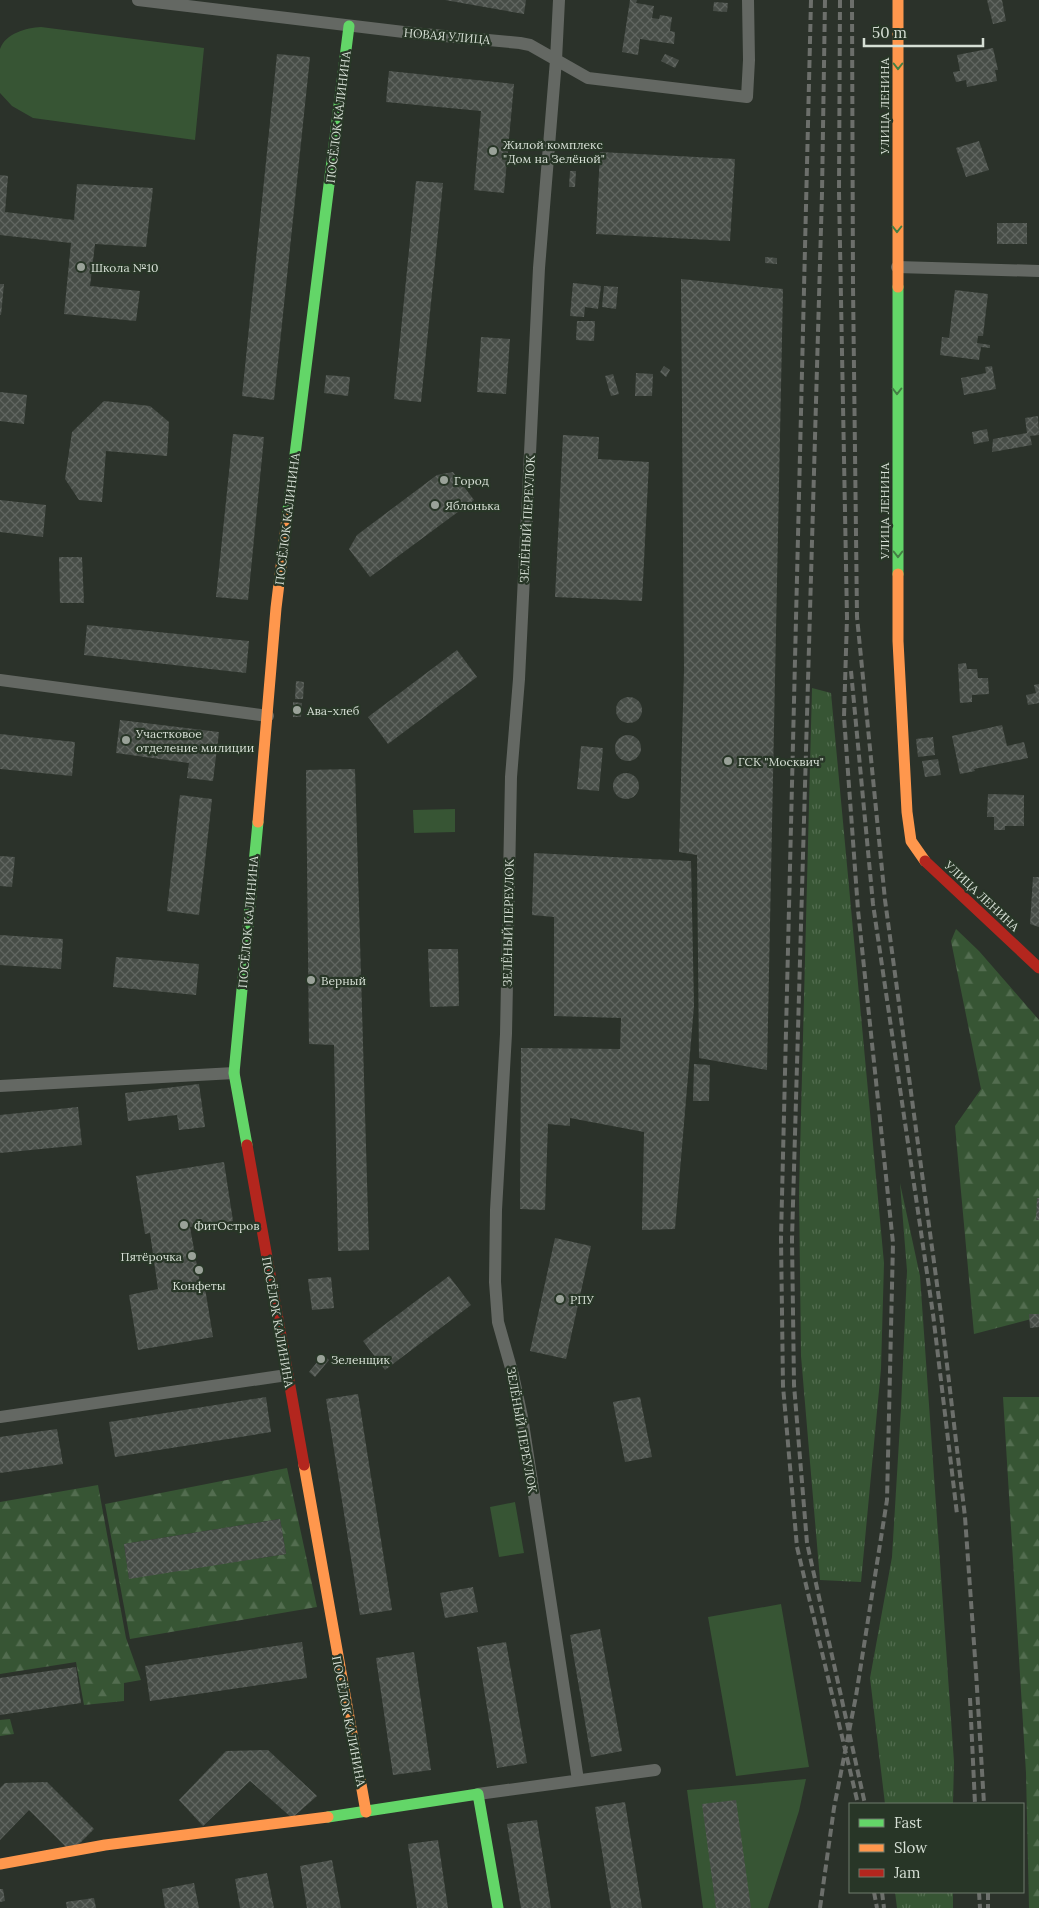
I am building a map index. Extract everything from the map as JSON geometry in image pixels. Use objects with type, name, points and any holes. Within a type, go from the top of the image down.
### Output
[{"type":"street","name":"НОВАЯ УЛИЦА","points":[[138,0],[349,26],[520,43],[530,45],[588,78],[747,97],[749,60],[748,0]]},
{"type":"street","name":"ЗЕЛЁНЫЙ ПЕРЕУЛОК","points":[[559,0],[556,60],[538,268],[519,679],[511,777],[506,1034],[499,1132],[495,1282],[498,1322],[513,1375],[522,1418],[578,1780]]},
{"type":"street","name":"УЛИЦА ЛЕНИНА","points":[[898,0],[898,641],[907,812],[911,841],[926,862],[1039,968]]},
{"type":"street","name":"ПОСЁЛОК КАЛИНИНА","points":[[349,26],[276,608],[268,716],[234,1073],[366,1812]]},
{"type":"street","points":[[897,266],[1039,271]]},
{"type":"street","points":[[0,680],[268,716]]},
{"type":"street","points":[[0,1086],[234,1073]]},
{"type":"street","points":[[0,1417],[287,1376]]},
{"type":"street","points":[[0,1864],[105,1845],[366,1812],[478,1794],[655,1770]]},
{"type":"street","points":[[478,1794],[498,1908]]},
{"type":"green space","points":[[41,27],[204,48],[195,140],[33,118],[12,106],[0,93],[0,49],[7,39],[17,32]]},
{"type":"green space","points":[[812,688],[831,693],[884,1263],[881,1369],[861,1582],[820,1580],[801,1356],[799,1192]]},
{"type":"green space","points":[[455,809],[455,832],[414,833],[413,810]]},
{"type":"green space","points":[[956,929],[979,951],[1039,1020],[1039,1317],[974,1334],[955,1126],[981,1089],[951,941]]},
{"type":"green space","points":[[900,1183],[920,1276],[954,1762],[953,1803],[885,1803],[870,1678],[892,1557],[907,1271]]},
{"type":"green space","points":[[1003,1397],[1039,1397],[1039,1908],[1029,1908],[1026,1773]]},
{"type":"green space","points":[[287,1468],[317,1607],[130,1639],[105,1504]],"holes":[[[280,1519],[286,1554],[129,1578],[124,1544]]]},
{"type":"green space","points":[[98,1485],[126,1638],[141,1680],[124,1683],[124,1701],[84,1705],[76,1662],[0,1674],[0,1502]]},
{"type":"green space","points":[[515,1502],[524,1553],[499,1557],[490,1507]]},
{"type":"green space","points":[[781,1604],[809,1767],[736,1776],[708,1617]]},
{"type":"green space","points":[[10,1719],[14,1734],[0,1736],[0,1720]]},
{"type":"green space","points":[[806,1779],[799,1811],[768,1908],[703,1908],[687,1790]]},
{"type":"green space","points":[[895,1893],[953,1893],[953,1908],[897,1908]]},
{"type":"building","points":[[445,0],[526,0],[524,14]]},
{"type":"building","points":[[630,0],[637,0],[636,3],[654,6],[652,18],[659,19],[660,15],[672,17],[670,31],[675,32],[674,44],[640,39],[638,55],[622,52]]},
{"type":"building","points":[[987,0],[1002,0],[1006,21],[993,24]]},
{"type":"building","points":[[714,2],[728,3],[727,12],[713,11]]},
{"type":"building","points":[[993,48],[998,70],[995,70],[997,81],[967,87],[966,80],[956,82],[953,72],[960,71],[957,55]]},
{"type":"building","points":[[277,54],[310,57],[274,400],[242,396]]},
{"type":"building","points":[[665,54],[679,60],[675,68],[661,61]]},
{"type":"building","name":"Жилой комплекс \"Дом на Зелёной\"","points":[[389,71],[514,84],[504,193],[474,190],[481,111],[386,102]]},
{"type":"building","points":[[979,141],[989,170],[966,177],[956,148]]},
{"type":"building","points":[[600,152],[735,159],[730,241],[596,234]]},
{"type":"building","points":[[570,171],[576,171],[575,187],[569,187]]},
{"type":"building","name":"Школа №10","points":[[0,175],[8,176],[5,212],[74,220],[77,184],[153,188],[146,247],[95,244],[90,286],[140,291],[136,321],[64,314],[71,243],[0,235]]},
{"type":"building","points":[[416,181],[443,183],[421,402],[394,399]]},
{"type":"building","points":[[997,223],[1027,223],[1027,244],[997,244]]},
{"type":"building","points":[[765,257],[777,258],[777,264],[765,263]]},
{"type":"building","name":"ГСК \"Москвич\"","points":[[681,279],[783,289],[767,1070],[699,1058],[697,855],[679,852],[684,670]]},
{"type":"building","points":[[573,283],[601,286],[598,309],[585,307],[584,317],[570,316]]},
{"type":"building","points":[[0,284],[4,284],[1,315],[0,315]]},
{"type":"building","points":[[604,286],[618,287],[616,309],[602,307]]},
{"type":"building","points":[[955,290],[988,294],[983,336],[978,336],[977,343],[990,345],[990,348],[981,347],[979,360],[940,355],[942,337],[949,338]]},
{"type":"building","points":[[577,321],[595,321],[594,341],[576,340]]},
{"type":"building","points":[[481,337],[510,339],[506,394],[477,392]]},
{"type":"building","points":[[664,366],[670,370],[666,377],[660,372]]},
{"type":"building","points":[[992,366],[996,389],[964,395],[961,378],[986,373],[985,367]]},
{"type":"building","points":[[636,373],[653,374],[652,396],[635,396]]},
{"type":"building","points":[[613,374],[619,394],[611,396],[605,376]]},
{"type":"building","points":[[326,375],[350,377],[348,396],[324,393]]},
{"type":"building","points":[[0,392],[27,395],[24,424],[0,421]]},
{"type":"building","points":[[104,401],[150,406],[169,422],[167,456],[106,451],[102,502],[79,500],[65,479],[72,432]]},
{"type":"building","points":[[1038,416],[1039,435],[1030,436],[1032,445],[992,452],[993,439],[1027,433],[1025,418]]},
{"type":"building","points":[[987,429],[989,441],[974,444],[972,432]]},
{"type":"building","points":[[233,434],[264,437],[248,600],[216,597]]},
{"type":"building","points":[[563,435],[599,437],[598,459],[649,462],[642,601],[555,597]]},
{"type":"building","points":[[453,472],[474,500],[370,577],[349,549],[357,535],[437,475]]},
{"type":"building","points":[[0,500],[46,505],[43,537],[0,532]]},
{"type":"building","points":[[59,557],[82,557],[84,603],[60,603]]},
{"type":"building","points":[[87,625],[249,641],[246,673],[84,655]]},
{"type":"building","points":[[457,650],[477,677],[388,744],[368,717]]},
{"type":"building","points":[[966,663],[967,669],[977,669],[978,678],[988,678],[989,694],[972,695],[972,702],[960,703],[958,664]]},
{"type":"building","points":[[296,681],[304,682],[303,699],[295,699]]},
{"type":"building","points":[[1039,684],[1039,703],[1028,705],[1026,695],[1036,693],[1034,685]]},
{"type":"building","points":[[629,697],[638,701],[642,710],[638,719],[629,723],[620,719],[616,710],[620,701]]},
{"type":"building","name":"Ава-хлеб","points":[[293,702],[302,703],[301,717],[293,717]]},
{"type":"building","points":[[120,720],[219,732],[213,781],[187,778],[189,763],[116,753]]},
{"type":"building","points":[[1002,725],[1007,746],[1024,742],[1028,758],[974,769],[975,771],[960,774],[952,736]]},
{"type":"building","points":[[0,734],[75,742],[72,776],[0,769]]},
{"type":"building","points":[[628,735],[637,739],[641,748],[637,757],[628,761],[619,757],[615,748],[619,739]]},
{"type":"building","points":[[933,737],[935,755],[918,757],[916,739]]},
{"type":"building","points":[[581,746],[603,748],[599,791],[577,789]]},
{"type":"building","points":[[938,759],[941,775],[925,777],[922,761]]},
{"type":"building","points":[[355,769],[369,1250],[338,1251],[334,1045],[309,1044],[306,770]]},
{"type":"building","points":[[626,773],[635,777],[639,786],[635,795],[626,799],[617,795],[613,786],[617,777]]},
{"type":"building","points":[[988,794],[1024,795],[1024,826],[1005,826],[1005,830],[994,830],[994,817],[987,817]]},
{"type":"building","points":[[180,795],[212,799],[199,915],[167,911]]},
{"type":"building","points":[[534,853],[691,861],[694,1006],[675,1229],[642,1230],[644,1132],[570,1118],[570,1126],[548,1124],[545,1210],[520,1209],[521,1048],[620,1049],[621,1018],[554,1016],[554,917],[532,915]]},
{"type":"building","points":[[0,856],[15,857],[12,887],[0,886]]},
{"type":"building","points":[[1033,877],[1039,877],[1039,927],[1030,924]]},
{"type":"building","points":[[0,935],[63,939],[61,969],[0,965]]},
{"type":"building","points":[[428,949],[458,949],[459,1006],[430,1007]]},
{"type":"building","points":[[116,957],[199,964],[196,995],[113,987]]},
{"type":"building","points":[[694,1064],[710,1065],[709,1101],[693,1101]]},
{"type":"building","points":[[199,1084],[205,1127],[179,1130],[177,1115],[128,1121],[125,1093]]},
{"type":"building","points":[[78,1107],[82,1145],[0,1153],[0,1115]]},
{"type":"building","points":[[224,1162],[233,1221],[190,1227],[200,1283],[204,1282],[213,1337],[138,1350],[129,1295],[158,1289],[150,1233],[145,1234],[136,1176]]},
{"type":"building","points":[[1037,1198],[1039,1198],[1039,1220],[1036,1220]]},
{"type":"building","name":"РПУ","points":[[555,1238],[591,1246],[566,1359],[530,1351]]},
{"type":"building","points":[[449,1276],[471,1305],[385,1370],[363,1341]]},
{"type":"building","points":[[331,1277],[334,1308],[312,1310],[308,1279]]},
{"type":"building","points":[[1029,1314],[1039,1314],[1039,1327],[1030,1328]]},
{"type":"building","points":[[323,1355],[329,1360],[315,1377],[309,1372]]},
{"type":"building","points":[[358,1394],[392,1610],[360,1615],[326,1399]]},
{"type":"building","points":[[266,1397],[271,1432],[115,1457],[109,1422]]},
{"type":"building","points":[[640,1397],[652,1457],[625,1462],[613,1402]]},
{"type":"building","points":[[57,1429],[63,1464],[0,1473],[0,1437]]},
{"type":"building","points":[[280,1519],[286,1554],[129,1579],[124,1544]]},
{"type":"building","points":[[473,1587],[478,1612],[445,1618],[440,1593]]},
{"type":"building","points":[[600,1629],[622,1751],[591,1757],[570,1635]]},
{"type":"building","points":[[302,1642],[307,1678],[150,1701],[145,1666]]},
{"type":"building","points":[[506,1642],[527,1763],[497,1768],[477,1647]]},
{"type":"building","points":[[414,1652],[431,1770],[393,1775],[376,1658]]},
{"type":"building","points":[[76,1667],[81,1703],[0,1715],[0,1678]]},
{"type":"building","points":[[268,1750],[317,1796],[292,1818],[250,1781],[203,1826],[179,1800],[226,1751]]},
{"type":"building","points":[[47,1782],[94,1829],[71,1852],[29,1810],[0,1840],[0,1788],[5,1783]]},
{"type":"building","points":[[736,1800],[751,1908],[716,1908],[702,1804]]},
{"type":"building","points":[[625,1802],[642,1908],[611,1908],[595,1807]]},
{"type":"building","points":[[537,1820],[551,1908],[521,1908],[507,1824]]},
{"type":"building","points":[[438,1840],[448,1908],[417,1908],[408,1844]]},
{"type":"building","points":[[332,1860],[341,1908],[307,1908],[300,1866]]},
{"type":"building","points":[[267,1873],[274,1908],[240,1908],[235,1879]]},
{"type":"building","points":[[194,1883],[199,1908],[165,1908],[162,1889]]},
{"type":"building","points":[[0,1889],[3,1889],[5,1901],[0,1902]]},
{"type":"building","points":[[94,1898],[96,1908],[67,1908],[66,1902]]},
{"type":"railway","points":[[811,0],[781,1238],[783,1386],[797,1547],[858,1803]]},
{"type":"railway","points":[[825,0],[822,193],[792,1239],[794,1385],[807,1543],[865,1803]]},
{"type":"railway","points":[[820,1908],[834,1808],[856,1696],[887,1500],[893,1243],[858,910],[844,717],[847,618],[839,192],[840,0]]},
{"type":"railway","points":[[852,0],[857,617],[885,900],[941,1314],[965,1517],[984,1803]]},
{"type":"railway","points":[[851,671],[873,904],[933,1314],[957,1514]]},
{"type":"railway","points":[[970,1698],[975,1803]]},
{"type":"railway","points":[[874,1893],[877,1908]]},
{"type":"railway","points":[[882,1893],[884,1908]]},
{"type":"railway","points":[[979,1893],[980,1908]]},
{"type":"railway","points":[[988,1893],[988,1908]]},
{"type":"traffic: fast","points":[[287,518],[349,26]]},
{"type":"traffic: fast","points":[[898,287],[898,574]]},
{"type":"traffic: fast","points":[[247,1145],[234,1073],[258,822]]},
{"type":"traffic: fast","points":[[328,1817],[478,1794],[498,1908]]},
{"type":"traffic: slow","points":[[898,0],[898,287]]},
{"type":"traffic: slow","points":[[258,822],[276,608],[287,518]]},
{"type":"traffic: slow","points":[[898,574],[898,641],[907,812],[911,841],[925,861]]},
{"type":"traffic: slow","points":[[304,1465],[366,1812]]},
{"type":"traffic: slow","points":[[0,1864],[105,1845],[328,1817]]},
{"type":"traffic: jam","points":[[925,861],[1039,968]]},
{"type":"traffic: jam","points":[[247,1145],[304,1465]]},
{"type":"place","name":"Жилой комплекс \"Дом на Зелёной\"","points":[[493,151]]},
{"type":"place","name":"Школа №10","points":[[81,267]]},
{"type":"place","name":"Город","points":[[444,480]]},
{"type":"place","name":"Яблонька","points":[[435,505]]},
{"type":"place","name":"Ава-хлеб","points":[[297,710]]},
{"type":"place","name":"Участковое отделение милиции","points":[[126,740]]},
{"type":"place","name":"ГСК \"Москвич\"","points":[[728,761]]},
{"type":"place","name":"Верный","points":[[311,980]]},
{"type":"place","name":"ФитОстров","points":[[184,1225]]},
{"type":"place","name":"Пятёрочка","points":[[192,1256]]},
{"type":"place","name":"Конфеты","points":[[199,1270]]},
{"type":"place","name":"РПУ","points":[[560,1299]]},
{"type":"place","name":"Зеленщик","points":[[321,1359]]}]
